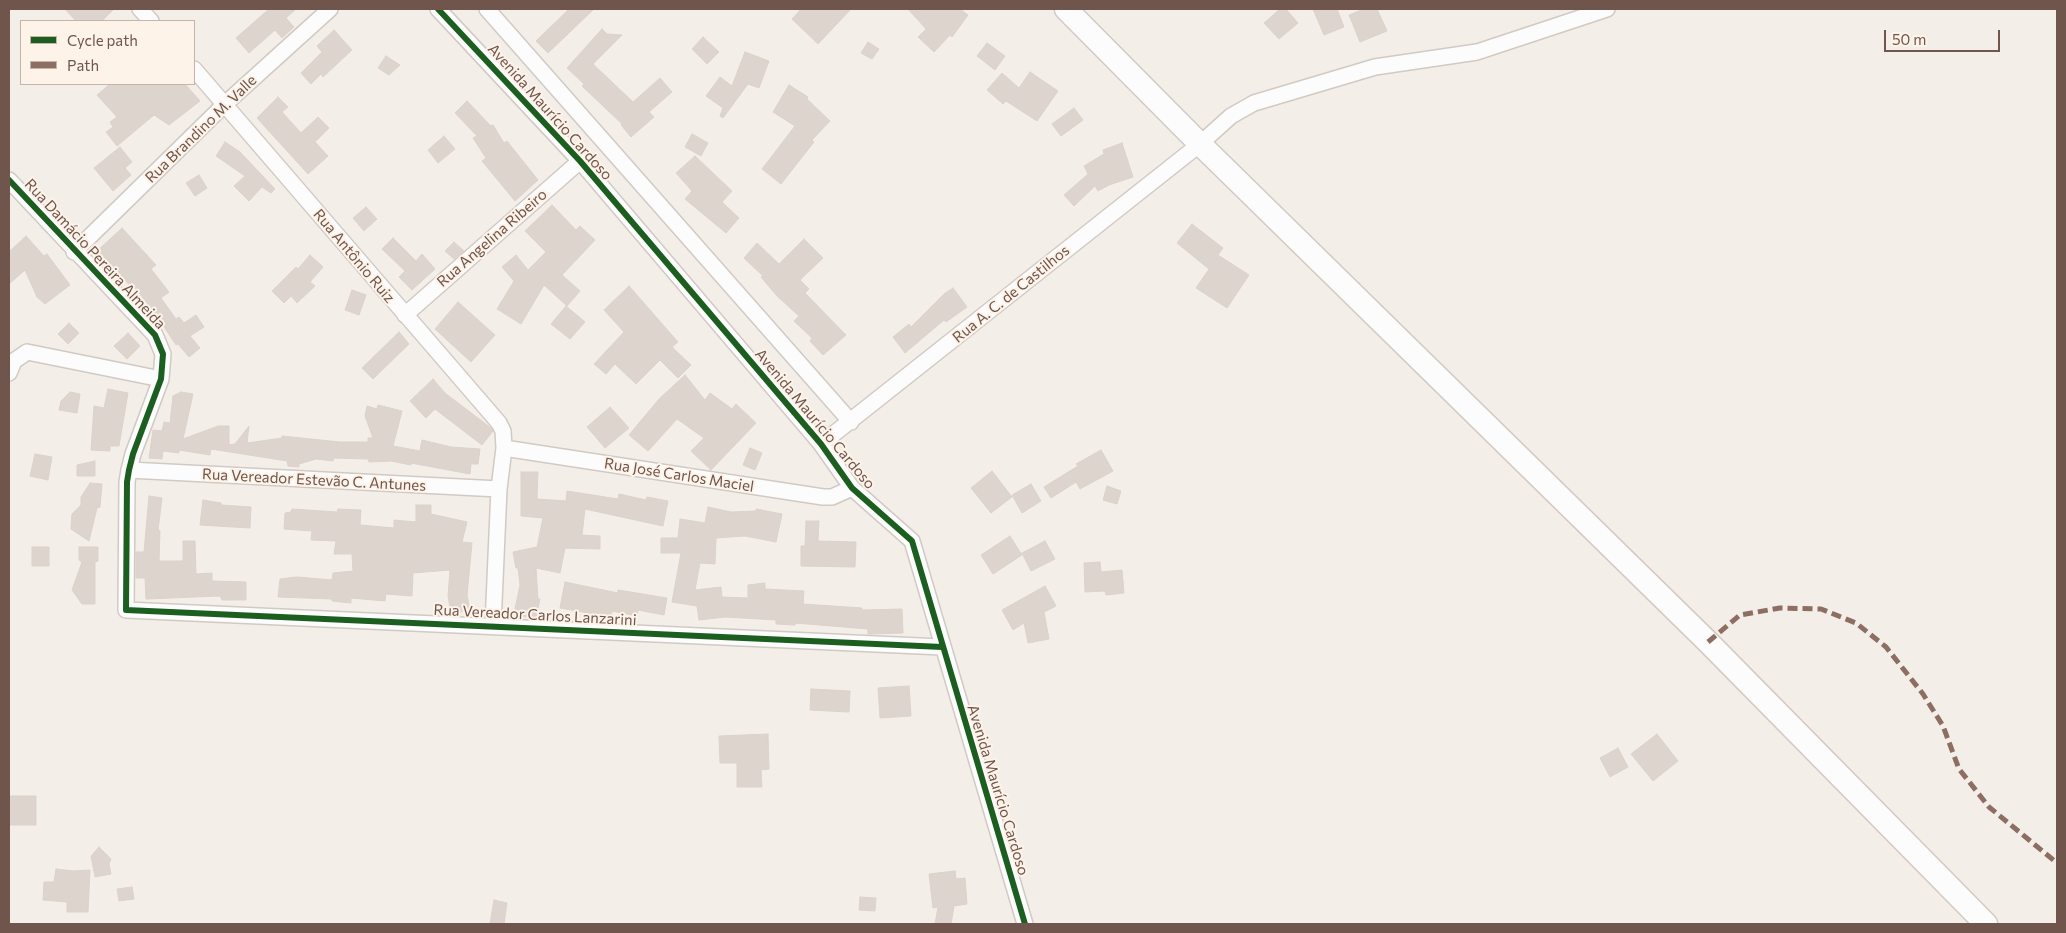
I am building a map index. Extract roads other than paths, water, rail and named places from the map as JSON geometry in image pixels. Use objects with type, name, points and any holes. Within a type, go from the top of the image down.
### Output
[{"type":"main road","points":[[1066,9],[1200,144],[1708,642],[1986,924]]},
{"type":"street","points":[[140,9],[150,20]]},
{"type":"street","name":"Rua Brandino M. Valle","points":[[74,252],[225,104],[330,9]]},
{"type":"street","name":"Avenida Maurício Cardoso","points":[[438,9],[580,161],[821,444],[852,488],[912,541],[942,648],[1025,924]]},
{"type":"street","name":"Avenida Maurício Cardoso","points":[[487,9],[851,422]]},
{"type":"street","name":"Rua A. C. de Castilhos","points":[[821,444],[1200,144],[1231,116],[1254,103],[1375,67],[1477,52],[1606,9]]},
{"type":"street","name":"Rua Antônio Ruiz","points":[[195,70],[499,423],[503,431],[504,448],[499,490],[492,625]]},
{"type":"street","name":"Rua Angelina Ribeiro","points":[[405,315],[580,161]]},
{"type":"street","name":"Rua Damácio Pereira Almeida","points":[[9,180],[74,252],[155,335],[163,354],[161,379],[133,454],[127,482],[126,610]]},
{"type":"street","points":[[9,373],[14,361],[26,352],[161,379]]},
{"type":"street","name":"Rua José Carlos Maciel","points":[[504,448],[823,497],[832,497],[852,488]]},
{"type":"street","name":"Rua Vereador Estevão C. Antunes","points":[[129,470],[499,490]]},
{"type":"street","name":"Rua Vereador Carlos Lanzarini","points":[[126,610],[492,625],[942,648]]}]
